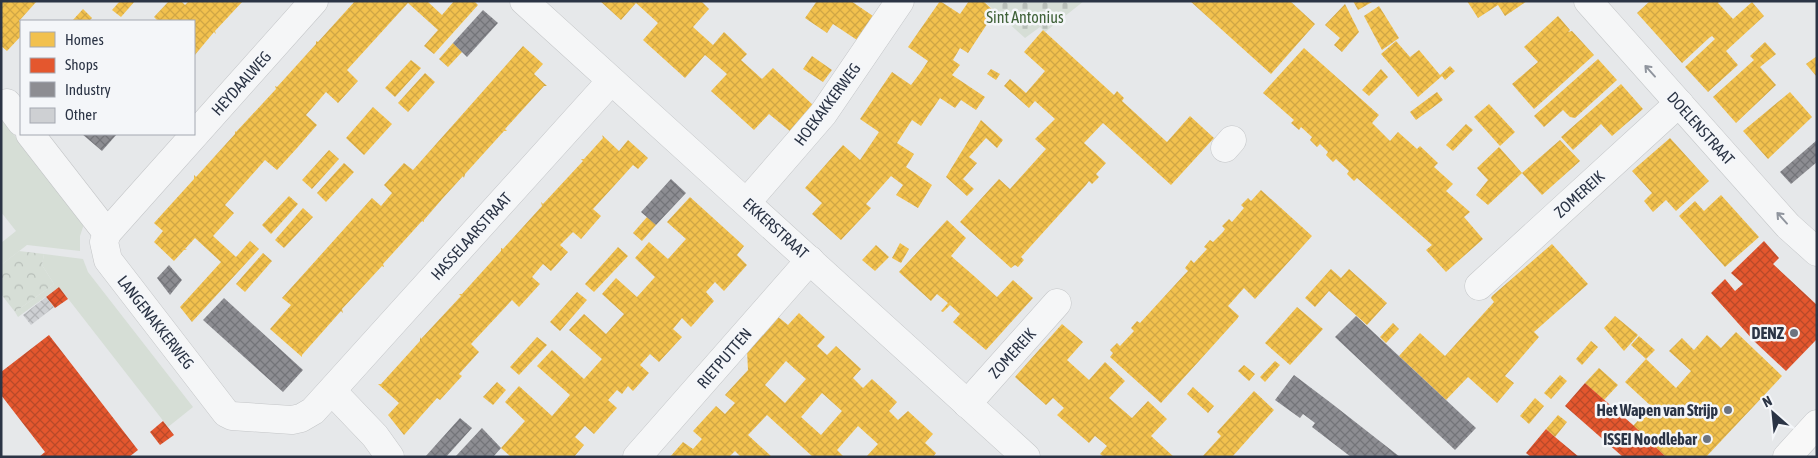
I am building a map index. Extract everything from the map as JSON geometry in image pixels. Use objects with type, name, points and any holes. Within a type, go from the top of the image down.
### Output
[{"type":"street","name":"HEYDAALWEG","points":[[195,134],[314,1]]},
{"type":"street","name":"EKKERSTRAAT","points":[[524,1],[1026,457]]},
{"type":"street","name":"HOEKAKKERWEG","points":[[747,202],[823,114],[900,1]]},
{"type":"street","name":"DOELENSTRAAT","points":[[1588,1],[1788,226],[1817,252]]},
{"type":"street","name":"HASSELAARSTRAAT","points":[[332,391],[611,81]]},
{"type":"street","name":"ZOMEREIK","points":[[1479,286],[1679,103]]},
{"type":"street","points":[[31,135],[107,233]]},
{"type":"street","name":"HEYDAALWEG","points":[[107,233],[194,135]]},
{"type":"street","name":"LANGENAKKERWEG","points":[[107,233],[104,242],[108,260],[226,413],[248,419],[292,420],[301,418],[313,411],[332,391]]},
{"type":"street","name":"RIETPUTTEN","points":[[637,457],[810,260]]},
{"type":"street","name":"ZOMEREIK","points":[[967,404],[1057,303]]},
{"type":"street","points":[[332,391],[375,436],[390,457]]},
{"type":"street","points":[[1786,457],[1817,424]]},
{"type":"green space","name":"Sint Antonius","points":[[984,1],[1084,1],[1045,32],[1040,27],[1025,38]]},
{"type":"green space","points":[[1,118],[84,224],[80,236],[80,251],[27,245],[1,265],[1,243],[16,231],[1,212]]},
{"type":"green space","points":[[19,251],[44,254],[42,265],[54,284],[15,312],[1,294],[1,265]]},
{"type":"green space","points":[[44,254],[83,259],[88,272],[193,407],[168,427],[59,287],[18,317],[15,312],[54,284],[42,265]]},
{"type":"building: Homes","points":[[1,1],[37,1],[19,21],[20,37],[7,51],[1,46]]},
{"type":"building: Homes","points":[[120,1],[135,1],[121,17],[112,10]]},
{"type":"building: Homes","points":[[169,1],[181,1],[185,5],[189,1],[243,1],[215,31],[216,34],[214,32],[195,55],[195,20],[157,20],[154,17]]},
{"type":"building: Homes","points":[[355,1],[427,1],[442,15],[454,1],[474,1],[478,5],[434,54],[424,46],[438,30],[408,3],[347,70],[358,81],[338,103],[326,92],[306,115],[317,125],[297,148],[277,170],[265,160],[225,205],[234,213],[213,236],[236,257],[250,241],[259,249],[192,322],[180,307],[221,262],[195,238],[185,249],[187,250],[184,250],[174,261],[154,242],[163,231],[154,223],[194,179],[194,175],[196,177],[235,134],[235,131],[276,89],[275,86],[277,87],[316,44],[316,41],[318,42]]},
{"type":"building: Homes","points":[[600,1],[701,1],[709,9],[693,27],[713,45],[724,32],[747,54],[741,60],[762,79],[773,68],[813,105],[791,132],[769,114],[754,130],[711,91],[727,74],[705,55],[685,78],[643,40],[658,23],[636,3],[621,20]]},
{"type":"building: Homes","points":[[817,1],[851,1],[873,16],[857,40],[833,24],[827,33],[805,18]]},
{"type":"building: Homes","points":[[940,1],[960,14],[969,1],[983,1],[995,12],[968,53],[960,48],[953,60],[960,65],[952,75],[985,97],[976,110],[961,100],[955,108],[940,98],[921,126],[912,120],[897,143],[914,154],[906,167],[932,185],[918,208],[896,195],[903,185],[891,176],[866,204],[871,208],[841,240],[812,214],[822,203],[805,188],[843,145],[860,160],[879,132],[860,119],[892,72],[911,85],[920,73],[928,61],[908,47]]},
{"type":"building: Homes","points":[[1190,1],[1290,1],[1315,24],[1271,74]]},
{"type":"building: Homes","points":[[1353,1],[1371,1],[1372,2],[1358,10]]},
{"type":"building: Homes","points":[[1467,1],[1527,1],[1505,16],[1498,5],[1478,18]]},
{"type":"building: Homes","points":[[1650,1],[1720,1],[1718,3],[1733,19],[1752,2],[1764,16],[1726,51],[1738,65],[1708,92],[1685,67],[1715,39],[1712,36],[1709,38],[1682,63],[1637,13]]},
{"type":"building: Homes","points":[[1345,4],[1359,32],[1342,52],[1334,45],[1340,38],[1325,25]]},
{"type":"building: Homes","points":[[1379,6],[1399,38],[1382,50],[1364,16]]},
{"type":"building: Homes","points":[[83,9],[92,18],[90,20],[73,20]]},
{"type":"building: Homes","points":[[1558,16],[1570,30],[1568,32],[1572,31],[1594,55],[1534,109],[1512,84],[1538,62],[1524,47]]},
{"type":"building: Homes","points":[[1043,30],[1114,95],[1117,91],[1124,98],[1122,101],[1167,142],[1190,116],[1214,138],[1171,185],[1103,123],[1084,143],[1106,163],[1096,174],[1099,177],[1092,184],[1089,181],[1021,257],[1024,260],[1018,267],[1015,265],[1011,268],[960,222],[999,179],[1010,189],[1046,149],[1035,139],[1055,119],[1035,101],[1029,108],[1004,86],[1010,79],[1026,93],[1045,71],[1024,52]]},
{"type":"building: Homes","points":[[1396,41],[1410,57],[1419,50],[1440,75],[1450,66],[1455,71],[1445,80],[1442,76],[1418,97],[1381,54]]},
{"type":"building: Homes","points":[[1765,42],[1776,54],[1760,67],[1776,85],[1736,123],[1713,97],[1754,60],[1750,56]]},
{"type":"building: Homes","points":[[453,43],[462,52],[448,67],[439,59]]},
{"type":"building: Homes","points":[[523,46],[543,64],[534,74],[547,86],[544,86],[505,129],[507,131],[504,131],[465,174],[464,178],[463,176],[443,198],[424,222],[422,221],[383,264],[384,267],[382,266],[342,309],[343,313],[341,311],[302,357],[270,329],[291,305],[282,298],[372,198],[381,206],[392,193],[384,185],[404,163],[413,170]]},
{"type":"building: Homes","points":[[1304,48],[1379,115],[1372,123],[1390,141],[1398,132],[1417,149],[1420,146],[1438,163],[1434,167],[1453,184],[1446,191],[1470,212],[1464,217],[1483,239],[1446,272],[1426,250],[1432,245],[1357,178],[1354,181],[1347,174],[1349,171],[1336,159],[1333,162],[1326,155],[1328,152],[1320,144],[1317,147],[1310,140],[1312,137],[1301,127],[1299,130],[1291,123],[1294,120],[1263,93]]},
{"type":"building: Homes","points":[[812,56],[832,70],[823,82],[803,69]]},
{"type":"building: Homes","points":[[1817,56],[1817,77],[1806,64]]},
{"type":"building: Homes","points":[[1598,59],[1617,80],[1575,118],[1570,117],[1563,110],[1544,127],[1534,116]]},
{"type":"building: Homes","points":[[411,60],[421,68],[395,97],[385,88]]},
{"type":"building: Homes","points":[[991,69],[1000,74],[996,80],[987,74]]},
{"type":"building: Homes","points":[[1381,69],[1388,77],[1369,96],[1362,90]]},
{"type":"building: Homes","points":[[425,73],[435,82],[408,112],[398,103]]},
{"type":"building: Homes","points":[[1621,84],[1643,109],[1612,136],[1601,124],[1573,150],[1561,137]]},
{"type":"building: Homes","points":[[1437,92],[1443,100],[1416,120],[1410,112]]},
{"type":"building: Homes","points":[[1790,92],[1812,117],[1768,159],[1743,131]]},
{"type":"building: Homes","points":[[1489,104],[1515,132],[1500,146],[1474,117]]},
{"type":"building: Homes","points":[[373,107],[392,124],[364,155],[346,138]]},
{"type":"building: Homes","points":[[981,120],[1003,140],[997,148],[986,138],[969,157],[977,163],[963,179],[974,189],[967,196],[946,177]]},
{"type":"building: Homes","points":[[1466,124],[1473,130],[1453,151],[1446,145]]},
{"type":"building: Homes","points":[[602,135],[619,151],[628,140],[648,158],[638,169],[633,165],[593,209],[601,216],[581,239],[573,232],[560,245],[568,252],[551,271],[543,264],[532,277],[540,284],[519,307],[512,300],[471,344],[479,352],[459,374],[462,376],[440,400],[437,398],[404,435],[388,415],[399,403],[378,384],[381,384],[420,341],[420,337],[421,339],[461,296],[459,294],[462,294],[501,251],[501,248],[503,249],[542,206],[541,202],[543,204],[583,161],[581,159],[584,159],[603,138]]},
{"type":"building: Homes","points":[[1670,138],[1709,181],[1676,211],[1666,200],[1653,212],[1644,201],[1652,193],[1632,171]]},
{"type":"building: Homes","points":[[1560,140],[1580,161],[1542,195],[1522,173]]},
{"type":"building: Homes","points":[[1499,147],[1522,173],[1488,205],[1476,195],[1488,180],[1477,168]]},
{"type":"building: Homes","points":[[329,150],[339,159],[312,189],[302,180]]},
{"type":"building: Homes","points":[[344,163],[354,172],[326,202],[317,193]]},
{"type":"building: Homes","points":[[1261,190],[1312,236],[1255,299],[1244,288],[1228,306],[1239,316],[1237,319],[1161,403],[1110,357],[1113,353],[1110,350],[1117,343],[1120,346],[1134,331],[1131,328],[1137,321],[1140,323],[1188,271],[1185,268],[1191,260],[1194,263],[1207,249],[1204,247],[1210,240],[1213,242],[1223,232],[1225,229],[1222,226],[1229,219],[1232,222],[1244,208],[1241,205],[1248,198],[1251,201]]},
{"type":"building: Homes","points":[[1721,195],[1759,237],[1725,267],[1679,216],[1695,201],[1704,211]]},
{"type":"building: Homes","points":[[289,196],[298,204],[271,234],[262,225]]},
{"type":"building: Homes","points":[[690,197],[744,246],[737,255],[747,265],[724,291],[715,282],[706,292],[714,301],[691,327],[682,318],[673,329],[682,337],[659,362],[650,354],[640,365],[649,373],[633,391],[628,386],[622,394],[617,390],[608,400],[617,408],[594,434],[585,426],[575,437],[584,445],[574,457],[511,457],[501,448],[525,421],[505,402],[519,386],[552,416],[570,395],[537,366],[552,350],[584,379],[602,359],[569,330],[584,314],[606,334],[624,314],[602,294],[616,278],[637,297],[655,277],[635,258],[649,242],[668,259],[686,239],[667,222]]},
{"type":"building: Homes","points":[[303,208],[313,217],[284,248],[275,240]]},
{"type":"building: Homes","points":[[647,217],[656,225],[642,241],[633,233]]},
{"type":"building: Homes","points":[[947,220],[966,238],[951,256],[997,297],[1013,280],[1033,298],[986,350],[953,322],[960,314],[950,305],[943,312],[941,311],[948,303],[937,294],[931,301],[899,272]]},
{"type":"building: Homes","points":[[900,243],[909,249],[901,263],[892,258]]},
{"type":"building: Homes","points":[[1552,244],[1588,284],[1534,332],[1539,337],[1505,376],[1514,383],[1497,403],[1468,377],[1446,400],[1399,356],[1420,333],[1445,356],[1494,302],[1491,298],[1492,296]]},
{"type":"building: Homes","points":[[876,245],[889,257],[875,271],[862,260]]},
{"type":"building: Homes","points":[[618,247],[628,256],[594,292],[585,284]]},
{"type":"building: Homes","points":[[263,253],[272,261],[245,292],[236,284]]},
{"type":"building: Homes","points":[[1331,269],[1341,278],[1349,269],[1387,303],[1367,325],[1329,291],[1315,307],[1305,298]]},
{"type":"building: Homes","points":[[577,292],[587,300],[560,331],[550,322]]},
{"type":"building: Homes","points":[[1297,307],[1323,329],[1290,365],[1265,343]]},
{"type":"building: Homes","points":[[799,313],[825,337],[817,346],[827,355],[836,346],[861,369],[853,378],[863,388],[872,379],[897,402],[889,411],[898,420],[908,411],[933,434],[925,443],[936,453],[933,457],[866,457],[878,444],[858,426],[837,450],[844,457],[813,457],[767,415],[748,435],[772,457],[741,457],[735,451],[729,457],[670,457],[683,442],[693,449],[702,439],[693,431],[716,406],[725,414],[735,403],[725,395],[748,370],[747,350],[777,316],[788,325]],"holes":[[[786,361],[806,379],[785,403],[765,385]],[[822,393],[842,411],[821,435],[801,417]]]},
{"type":"building: Homes","points":[[1615,316],[1638,335],[1624,351],[1604,328]]},
{"type":"building: Homes","points":[[1393,323],[1399,329],[1386,343],[1380,337]]},
{"type":"building: Homes","points":[[1062,324],[1083,342],[1067,360],[1089,380],[1105,362],[1125,381],[1109,398],[1132,418],[1148,401],[1167,419],[1151,436],[1174,457],[1104,457],[1100,454],[1107,446],[1095,436],[1089,443],[1057,415],[1064,408],[1053,398],[1046,405],[1015,377]]},
{"type":"building: Homes","points":[[1736,332],[1782,376],[1706,457],[1666,457],[1633,426],[1651,406],[1625,382],[1646,359],[1676,388],[1691,371],[1669,351],[1682,338],[1694,350],[1707,335],[1721,348]]},
{"type":"building: Homes","points":[[1639,336],[1655,350],[1646,359],[1631,345]]},
{"type":"building: Homes","points":[[537,337],[547,345],[519,375],[510,367]]},
{"type":"building: Homes","points":[[1591,341],[1598,347],[1582,365],[1576,359]]},
{"type":"building: Homes","points":[[1275,361],[1280,365],[1265,382],[1260,377]]},
{"type":"building: Homes","points":[[1244,365],[1255,374],[1249,381],[1238,371]]},
{"type":"building: Homes","points":[[1599,368],[1618,385],[1604,400],[1585,383]]},
{"type":"building: Homes","points":[[1560,375],[1567,381],[1551,399],[1544,393]]},
{"type":"building: Homes","points":[[497,382],[506,390],[493,405],[483,397]]},
{"type":"building: Homes","points":[[1193,387],[1214,406],[1208,413],[1187,394]]},
{"type":"building: Homes","points":[[1254,391],[1274,410],[1232,457],[1202,457],[1221,436],[1217,432]]},
{"type":"building: Homes","points":[[1535,398],[1544,406],[1529,424],[1520,416]]},
{"type":"building: Homes","points":[[1558,415],[1567,422],[1555,437],[1546,429]]},
{"type":"building: Shops","points":[[1764,241],[1779,258],[1773,264],[1817,305],[1817,339],[1786,371],[1754,341],[1711,293],[1725,279],[1735,291],[1743,284],[1731,273]]},
{"type":"building: Shops","points":[[59,287],[68,299],[55,308],[46,297]]},
{"type":"building: Shops","points":[[49,335],[138,450],[129,457],[39,457],[45,452],[1,395],[1,372]]},
{"type":"building: Shops","points":[[1585,383],[1666,457],[1623,457],[1565,406]]},
{"type":"building: Shops","points":[[163,421],[174,435],[160,445],[150,432]]},
{"type":"building: Shops","points":[[1546,429],[1579,457],[1531,457],[1526,453]]},
{"type":"building: Industry","points":[[483,10],[498,23],[467,57],[453,43]]},
{"type":"building: Industry","points":[[83,135],[116,135],[102,151]]},
{"type":"building: Industry","points":[[1817,140],[1817,162],[1791,184],[1780,172]]},
{"type":"building: Industry","points":[[671,179],[686,193],[656,225],[641,212]]},
{"type":"building: Industry","points":[[169,265],[182,280],[170,295],[157,278]]},
{"type":"building: Industry","points":[[224,298],[303,370],[283,392],[203,320]]},
{"type":"building: Industry","points":[[1356,316],[1476,428],[1455,450],[1335,337]]},
{"type":"building: Industry","points":[[1294,375],[1400,457],[1351,457],[1312,427],[1315,423],[1303,414],[1300,418],[1275,400]]},
{"type":"building: Industry","points":[[460,418],[472,428],[446,457],[425,457]]},
{"type":"building: Industry","points":[[482,428],[501,448],[493,457],[455,457]]},
{"type":"building: Other","points":[[46,297],[54,307],[31,325],[23,315]]},
{"type":"place","name":"DENZ","points":[[1794,333]]},
{"type":"place","name":"Het Wapen van Strijp","points":[[1728,410]]},
{"type":"place","name":"ISSEI Noodlebar","points":[[1707,439]]}]
